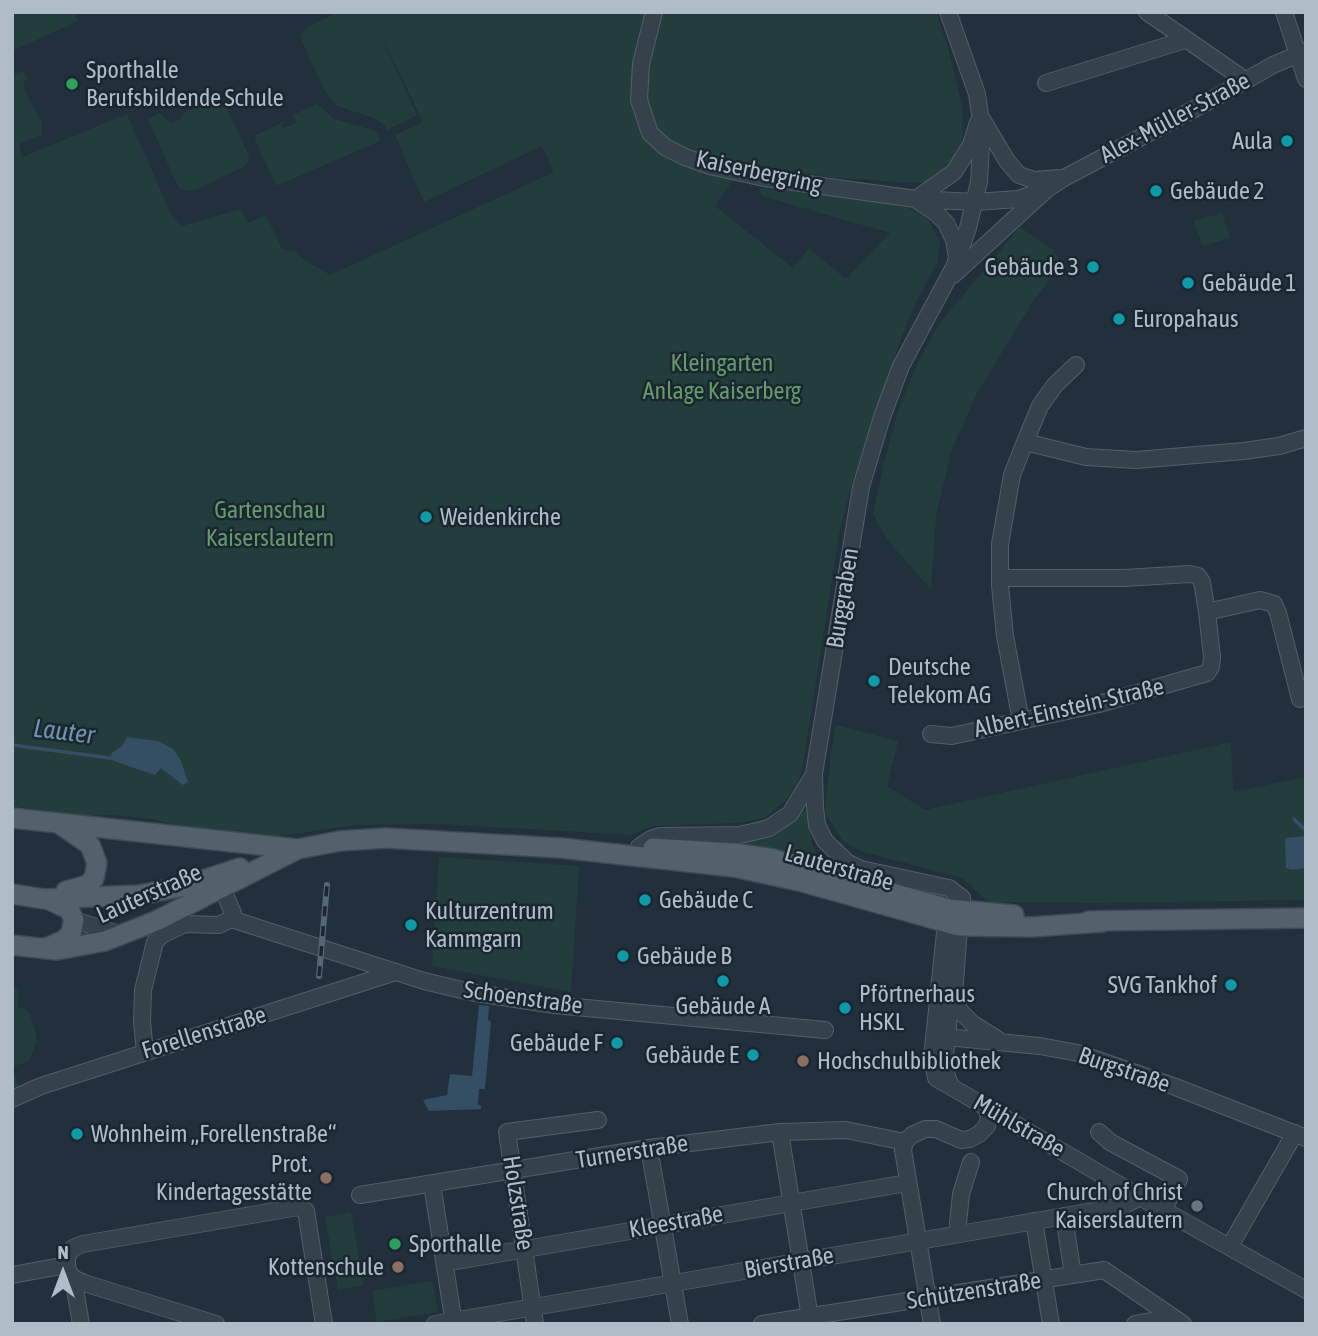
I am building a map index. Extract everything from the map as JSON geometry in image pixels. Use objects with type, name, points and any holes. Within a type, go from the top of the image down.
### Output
[{"type":"main road","name":"Lauterstraße","points":[[12,818],[298,849],[340,841],[385,838],[561,848],[734,867],[954,917],[1102,922],[1306,918]]},
{"type":"main road","points":[[52,895],[79,889],[88,884],[94,878],[97,863],[94,851],[86,840],[57,823]]},
{"type":"main road","name":"Lauterstraße","points":[[561,848],[639,847],[734,853],[773,859],[954,917]]},
{"type":"main road","name":"Lauterstraße","points":[[12,945],[43,949],[76,948],[122,935],[156,921],[298,849]]},
{"type":"main road","points":[[12,894],[92,897],[139,895],[185,886],[298,849]]},
{"type":"main road","points":[[12,884],[52,895],[73,914],[71,933],[65,940],[43,949]]},
{"type":"street","name":"Kaiserbergring","points":[[654,12],[640,64],[639,100],[650,133],[665,147],[710,166],[764,178],[916,199],[975,202]]},
{"type":"street","name":"Burggraben","points":[[948,12],[977,94],[980,115],[983,148],[975,202],[958,258],[901,366],[861,487],[814,774],[817,825],[835,853],[861,869],[954,890],[962,898],[954,917]]},
{"type":"street","points":[[1147,12],[1244,80]]},
{"type":"street","points":[[1284,12],[1301,53],[1306,79]]},
{"type":"street","points":[[1046,83],[1185,40]]},
{"type":"street","name":"Alex-Müller-Straße","points":[[945,282],[1047,189],[1064,178],[1244,80],[1301,53]]},
{"type":"street","points":[[958,258],[946,223],[916,199],[954,172],[971,145],[980,115]]},
{"type":"street","name":"Burggraben","points":[[980,115],[1007,161],[1019,175],[1034,180],[1064,178]]},
{"type":"street","name":"Alex-Müller-Straße","points":[[975,202],[1020,198],[1047,189]]},
{"type":"street","points":[[1021,721],[1006,648],[1000,578],[1000,544],[1004,516],[1012,475],[1040,406],[1055,385],[1076,365]]},
{"type":"street","points":[[1025,442],[1086,457],[1136,460],[1244,451],[1279,446],[1306,438]]},
{"type":"street","points":[[1000,578],[1124,578],[1190,574],[1198,576],[1202,582],[1207,612],[1260,600],[1274,604],[1279,613],[1300,699]]},
{"type":"street","name":"Albert-Einstein-Straße","points":[[931,734],[952,736],[1112,701],[1207,673],[1212,657],[1207,612]]},
{"type":"street","points":[[639,847],[660,836],[740,835],[769,828],[790,814],[814,774]]},
{"type":"street","points":[[145,1052],[143,990],[155,942],[185,924],[219,925],[231,919],[233,913],[222,888]]},
{"type":"street","name":"Mühlstraße","points":[[954,917],[954,997],[932,1068],[936,1078],[1306,1290]]},
{"type":"street","name":"Mühlstraße","points":[[941,1037],[954,917]]},
{"type":"street","name":"Schoenstraße","points":[[231,919],[396,972],[470,992],[554,1005],[825,1030]]},
{"type":"street","points":[[74,920],[122,935]]},
{"type":"street","name":"Forellenstraße","points":[[12,1099],[41,1086],[396,972]]},
{"type":"street","points":[[954,997],[960,1012],[973,1024],[1006,1042]]},
{"type":"street","name":"Burgstraße","points":[[941,1037],[1054,1048],[1106,1061],[1300,1136]]},
{"type":"street","points":[[932,1324],[903,1159],[905,1142],[925,1129],[936,1129],[961,1140],[970,1139],[987,1126],[989,1116],[985,1107]]},
{"type":"street","name":"Holzstraße","points":[[535,1324],[507,1132],[598,1120]]},
{"type":"street","name":"Turnerstraße","points":[[360,1195],[649,1149],[780,1132],[846,1130],[905,1142]]},
{"type":"street","points":[[780,1132],[810,1320]]},
{"type":"street","points":[[1099,1132],[1110,1142],[1180,1179],[1163,1210]]},
{"type":"street","points":[[1230,1246],[1300,1136]]},
{"type":"street","points":[[649,1149],[680,1324]]},
{"type":"street","points":[[959,1234],[961,1194],[971,1162]]},
{"type":"street","name":"Kleestraße","points":[[445,1263],[907,1183]]},
{"type":"street","points":[[432,1184],[454,1322]]},
{"type":"street","name":"Bierstraße","points":[[435,1324],[1123,1206],[1140,1197]]},
{"type":"street","points":[[81,1324],[67,1256],[73,1248],[83,1244],[298,1207],[306,1211],[324,1324]]},
{"type":"street","points":[[1064,1216],[1073,1275]]},
{"type":"street","points":[[1034,1221],[1051,1324]]},
{"type":"street","name":"Schützenstraße","points":[[762,1324],[810,1320],[1104,1270],[1167,1313]]},
{"type":"street","points":[[12,1275],[70,1271],[84,1283],[216,1324]]},
{"type":"street","points":[[165,1307],[168,1324]]},
{"type":"street","points":[[1135,1324],[1161,1319],[1167,1313],[1183,1324]]},
{"type":"green space","points":[[12,12],[74,12],[78,21],[12,51]]},
{"type":"green space","points":[[339,12],[936,12],[963,109],[962,151],[950,171],[926,182],[899,182],[828,177],[735,162],[731,183],[715,206],[793,268],[809,248],[846,279],[890,233],[762,196],[759,188],[838,196],[907,207],[928,219],[940,242],[937,263],[902,336],[853,479],[839,534],[802,771],[785,801],[764,818],[736,823],[651,826],[632,835],[440,824],[355,825],[280,836],[251,837],[189,829],[153,819],[111,815],[80,816],[12,806],[12,68],[15,74],[23,71],[27,79],[23,81],[27,95],[42,123],[42,135],[19,144],[22,157],[127,114],[171,214],[182,226],[241,209],[248,223],[266,215],[282,249],[295,251],[330,275],[554,172],[542,146],[424,202],[395,135],[423,122],[372,17],[417,115],[387,130],[374,118],[337,106],[324,90],[300,36],[307,27]]},
{"type":"green space","points":[[222,97],[249,161],[245,166],[196,190],[186,191],[178,187],[148,119],[159,113],[171,123],[181,119],[183,113]]},
{"type":"green space","points":[[317,104],[334,119],[373,130],[379,134],[380,141],[276,186],[255,139],[256,135],[283,122],[283,128],[297,123],[293,115]]},
{"type":"green space","points":[[1222,213],[1230,238],[1202,246],[1194,221]]},
{"type":"green space","points":[[1020,227],[1052,249],[1062,264],[1032,303],[976,395],[951,452],[936,516],[931,590],[886,538],[873,514],[884,462],[898,411],[915,368],[939,324]]},
{"type":"green space","points":[[836,725],[898,741],[887,786],[925,810],[1231,742],[1233,792],[1306,777],[1306,900],[989,902],[962,878],[860,851],[843,841],[825,813]]},
{"type":"green space","points":[[803,808],[811,814],[811,842],[821,863],[713,842],[789,823]]},
{"type":"green space","points":[[439,857],[579,866],[571,992],[432,966]]},
{"type":"green space","points":[[12,988],[19,989],[18,1008],[25,1009],[30,1014],[36,1043],[29,1061],[12,1067]]},
{"type":"green space","points":[[12,1067],[19,1087],[12,1089]]},
{"type":"green space","points":[[351,1212],[364,1285],[338,1290],[325,1217]]},
{"type":"green space","points":[[432,1281],[438,1312],[377,1322],[372,1291]]},
{"type":"water","points":[[127,737],[158,741],[173,749],[181,761],[188,782],[183,785],[161,768],[155,775],[114,761],[110,758],[112,753],[122,746]]},
{"type":"water","points":[[1306,836],[1306,868],[1286,868],[1285,838]]},
{"type":"water","points":[[479,1005],[489,1006],[488,1020],[491,1022],[485,1089],[479,1089],[478,1104],[481,1109],[429,1111],[423,1100],[447,1095],[450,1074],[472,1076]]},
{"type":"waterway","name":"Lauter","points":[[12,745],[110,758]]},
{"type":"waterway","points":[[1294,819],[1306,831]]},
{"type":"railway","points":[[319,976],[327,885]]},
{"type":"place","name":"Sporthalle Berufsbildende Schule","points":[[72,84]]},
{"type":"place","name":"Aula","points":[[1287,141]]},
{"type":"place","name":"Gebäude 2","points":[[1156,191]]},
{"type":"place","name":"Gebäude 3","points":[[1093,267]]},
{"type":"place","name":"Gebäude 1","points":[[1188,283]]},
{"type":"place","name":"Europahaus","points":[[1119,319]]},
{"type":"place","name":"Weidenkirche","points":[[426,517]]},
{"type":"place","name":"Deutsche Telekom AG","points":[[874,681]]},
{"type":"place","name":"Gebäude C","points":[[645,900]]},
{"type":"place","name":"Kulturzentrum Kammgarn","points":[[411,925]]},
{"type":"place","name":"Gebäude B","points":[[623,956]]},
{"type":"place","name":"Gebäude A","points":[[723,981]]},
{"type":"place","name":"SVG Tankhof","points":[[1231,985]]},
{"type":"place","name":"Pförtnerhaus HSKL","points":[[845,1008]]},
{"type":"place","name":"Gebäude F","points":[[617,1043]]},
{"type":"place","name":"Gebäude E","points":[[753,1055]]},
{"type":"place","name":"Hochschulbibliothek","points":[[803,1061]]},
{"type":"place","name":"Wohnheim „Forellenstraße“","points":[[77,1134]]},
{"type":"place","name":"Prot. Kindertagesstätte","points":[[326,1178]]},
{"type":"place","name":"Church of Christ Kaiserslautern","points":[[1197,1206]]},
{"type":"place","name":"Sporthalle","points":[[395,1244]]},
{"type":"place","name":"Kottenschule","points":[[398,1267]]},
{"type":"park label","name":"Kleingarten Anlage Kaiserberg","points":[[722,377]]},
{"type":"park label","name":"Gartenschau Kaiserslautern","points":[[270,524]]}]
